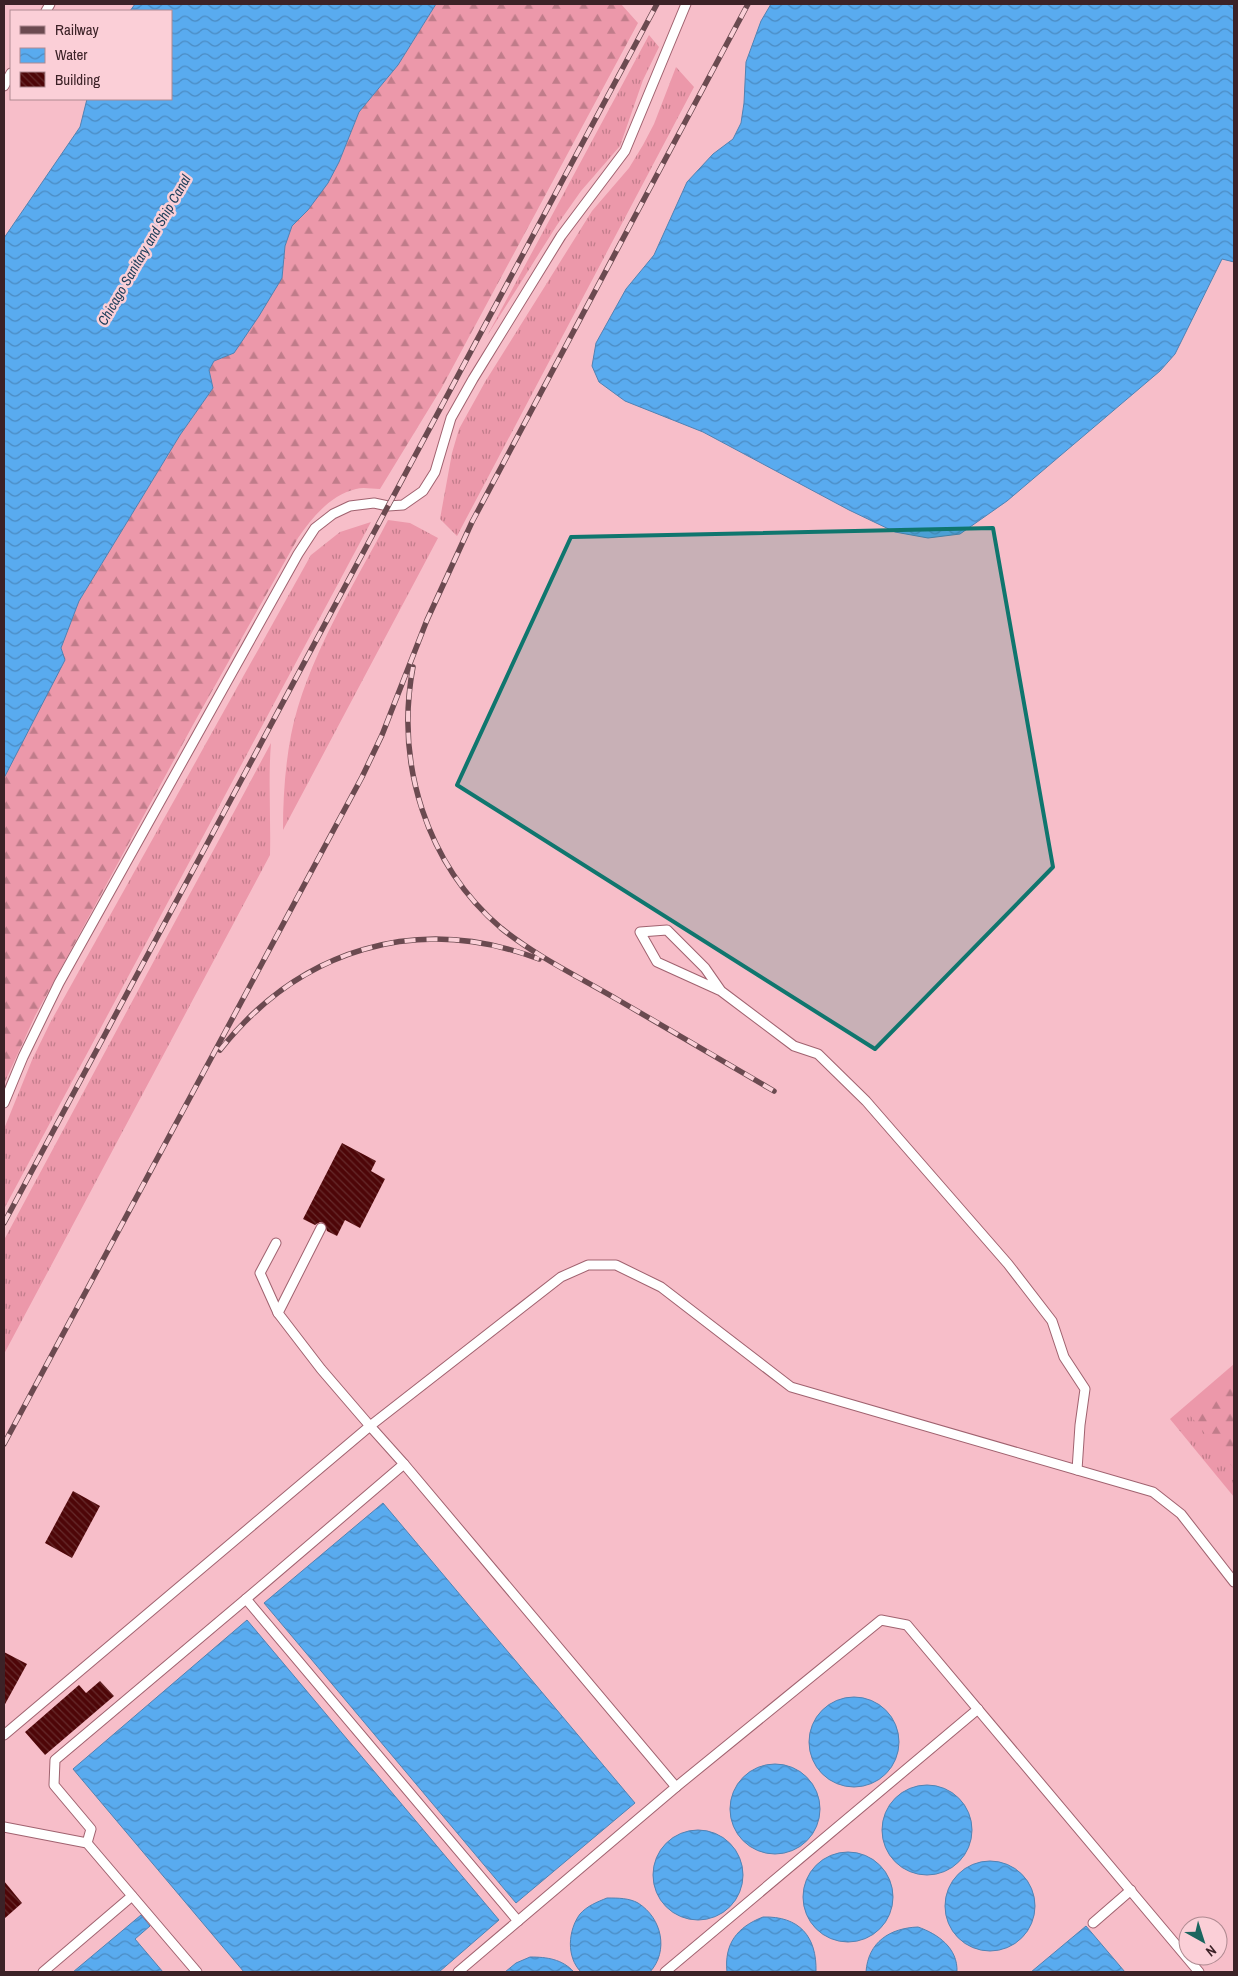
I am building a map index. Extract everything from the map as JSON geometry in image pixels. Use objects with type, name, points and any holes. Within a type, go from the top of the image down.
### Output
[{"type":"lane","points":[[4,1103],[23,1057],[59,982],[298,554],[315,528],[332,514],[350,506],[374,503],[388,506],[403,505],[423,491],[435,472],[451,418],[473,379],[561,236],[625,151],[686,4]]},
{"type":"lane","points":[[4,86],[10,74]]},
{"type":"lane","points":[[720,991],[705,968],[667,930],[640,932],[657,962],[720,991],[794,1046],[818,1054],[866,1101],[1008,1264],[1052,1321],[1064,1357],[1085,1389],[1077,1470]]},
{"type":"lane","points":[[278,1313],[321,1228]]},
{"type":"lane","points":[[276,1243],[260,1273],[278,1313],[321,1369],[404,1464],[676,1787]]},
{"type":"lane","points":[[4,1735],[370,1426],[560,1276],[588,1265],[616,1265],[661,1287],[791,1387],[1153,1492],[1181,1514],[1234,1582]]},
{"type":"lane","points":[[87,1843],[91,1829],[54,1785],[54,1760],[404,1464]]},
{"type":"lane","points":[[246,1599],[518,1921]]},
{"type":"lane","points":[[458,1972],[676,1787],[881,1620],[907,1625],[1199,1972]]},
{"type":"lane","points":[[665,1972],[978,1709]]},
{"type":"lane","points":[[4,1827],[87,1843],[197,1972]]},
{"type":"lane","points":[[1093,1922],[1131,1890]]},
{"type":"lane","points":[[43,1972],[132,1896]]},
{"type":"highlighted area","points":[[993,528],[1053,867],[875,1049],[457,785],[571,537]]},
{"type":"green space","points":[[436,4],[621,4],[638,23],[441,389],[380,489],[359,488],[338,496],[322,508],[298,538],[194,723],[35,1016],[4,1084],[4,778],[29,726],[79,601],[180,435],[213,388],[209,370],[214,361],[234,353],[282,278],[285,246],[292,226],[308,210],[339,162],[359,112],[398,65]]},
{"type":"green space","points":[[649,35],[659,47],[643,80],[620,146],[581,191],[557,225],[487,336]]},
{"type":"green space","points":[[676,67],[694,87],[457,536],[440,519],[452,453],[459,429],[485,382],[592,211],[629,168],[643,145],[654,124]]},
{"type":"green space","points":[[388,520],[410,523],[438,538],[283,830],[287,759],[298,707],[332,624]]},
{"type":"green space","points":[[371,522],[4,1209],[4,1129],[32,1060],[50,1023],[311,555],[340,532]]},
{"type":"green space","points":[[271,743],[270,855],[4,1354],[4,1240]]},
{"type":"green space","points":[[1234,1364],[1234,1497],[1170,1419]]},
{"type":"green space","points":[[1234,1375],[1234,1469],[1189,1414]]},
{"type":"water","name":"Chicago Sanitary and Ship Canal","points":[[135,4],[436,4],[398,65],[359,112],[339,162],[328,183],[308,210],[292,226],[285,246],[282,278],[234,353],[214,361],[209,370],[213,388],[180,435],[79,601],[61,648],[65,660],[4,778],[4,238],[80,127],[87,100],[172,100],[172,10],[131,10]]},
{"type":"water","points":[[771,4],[1234,4],[1234,262],[1222,259],[1175,354],[1160,371],[1007,501],[960,534],[928,538],[895,532],[849,510],[703,432],[625,401],[599,382],[592,366],[596,343],[626,289],[654,255],[687,182],[713,154],[733,139],[741,123],[746,62],[761,21]]},
{"type":"water","points":[[383,1503],[635,1803],[516,1903],[264,1603]]},
{"type":"water","points":[[247,1620],[499,1920],[439,1972],[244,1972],[73,1769]]},
{"type":"water","points":[[854,1697],[871,1700],[886,1710],[896,1725],[899,1742],[896,1759],[886,1774],[871,1784],[854,1787],[837,1784],[822,1774],[812,1759],[809,1742],[812,1725],[822,1710],[837,1700]]},
{"type":"water","points":[[775,1764],[792,1767],[807,1777],[817,1792],[820,1809],[817,1826],[807,1841],[792,1851],[775,1854],[758,1851],[743,1841],[733,1826],[730,1809],[733,1792],[743,1777],[758,1767]]},
{"type":"water","points":[[927,1785],[944,1788],[959,1798],[969,1813],[972,1830],[969,1847],[959,1862],[944,1872],[927,1875],[910,1872],[895,1862],[885,1847],[882,1830],[885,1813],[895,1798],[910,1788]]},
{"type":"water","points":[[698,1830],[715,1833],[730,1843],[740,1858],[743,1875],[740,1892],[730,1907],[715,1917],[698,1920],[681,1917],[666,1907],[656,1892],[653,1875],[656,1858],[666,1843],[681,1833]]},
{"type":"water","points":[[848,1852],[865,1855],[880,1865],[890,1880],[893,1897],[890,1914],[880,1929],[865,1939],[848,1942],[831,1939],[816,1929],[806,1914],[803,1897],[806,1880],[816,1865],[831,1855]]},
{"type":"water","points":[[990,1861],[1007,1864],[1022,1874],[1032,1889],[1035,1906],[1032,1923],[1022,1938],[1007,1948],[990,1951],[973,1948],[958,1938],[948,1923],[945,1906],[948,1889],[958,1874],[973,1864]]},
{"type":"water","points":[[607,1898],[635,1901],[653,1917],[660,1935],[661,1945],[656,1964],[650,1972],[581,1972],[576,1966],[570,1943],[576,1920],[586,1909]]},
{"type":"water","points":[[141,1915],[150,1926],[135,1939],[163,1972],[73,1972]]},
{"type":"water","points":[[763,1917],[787,1920],[796,1924],[803,1931],[813,1948],[816,1972],[727,1972],[728,1953],[734,1938],[739,1931]]},
{"type":"water","points":[[1086,1926],[1125,1972],[1031,1972]]},
{"type":"water","points":[[918,1927],[933,1934],[945,1943],[954,1956],[957,1972],[866,1972],[871,1952],[882,1939],[898,1930]]},
{"type":"water","points":[[530,1957],[554,1960],[564,1964],[574,1972],[505,1972],[516,1963]]},
{"type":"building","points":[[342,1143],[376,1161],[371,1171],[385,1179],[360,1228],[345,1220],[337,1236],[327,1231],[324,1223],[320,1222],[315,1225],[303,1219]]},
{"type":"building","points":[[73,1491],[100,1506],[72,1558],[45,1543]]},
{"type":"building","points":[[4,1652],[27,1664],[4,1706]]},
{"type":"building","points":[[100,1681],[114,1696],[45,1755],[25,1732],[79,1685],[86,1693]]},
{"type":"building","points":[[4,1881],[22,1903],[4,1919]]},
{"type":"railway","points":[[4,1223],[657,4]]},
{"type":"railway","points":[[4,1444],[362,777],[382,735],[427,620],[472,522],[748,4]]},
{"type":"railway","points":[[413,667],[409,703],[409,739],[413,775],[422,809],[435,843],[453,874],[475,902],[515,939],[559,967],[774,1091]]},
{"type":"railway","points":[[220,1050],[252,1015],[286,987],[324,965],[364,949],[406,941],[449,940],[494,946],[539,959]]}]
